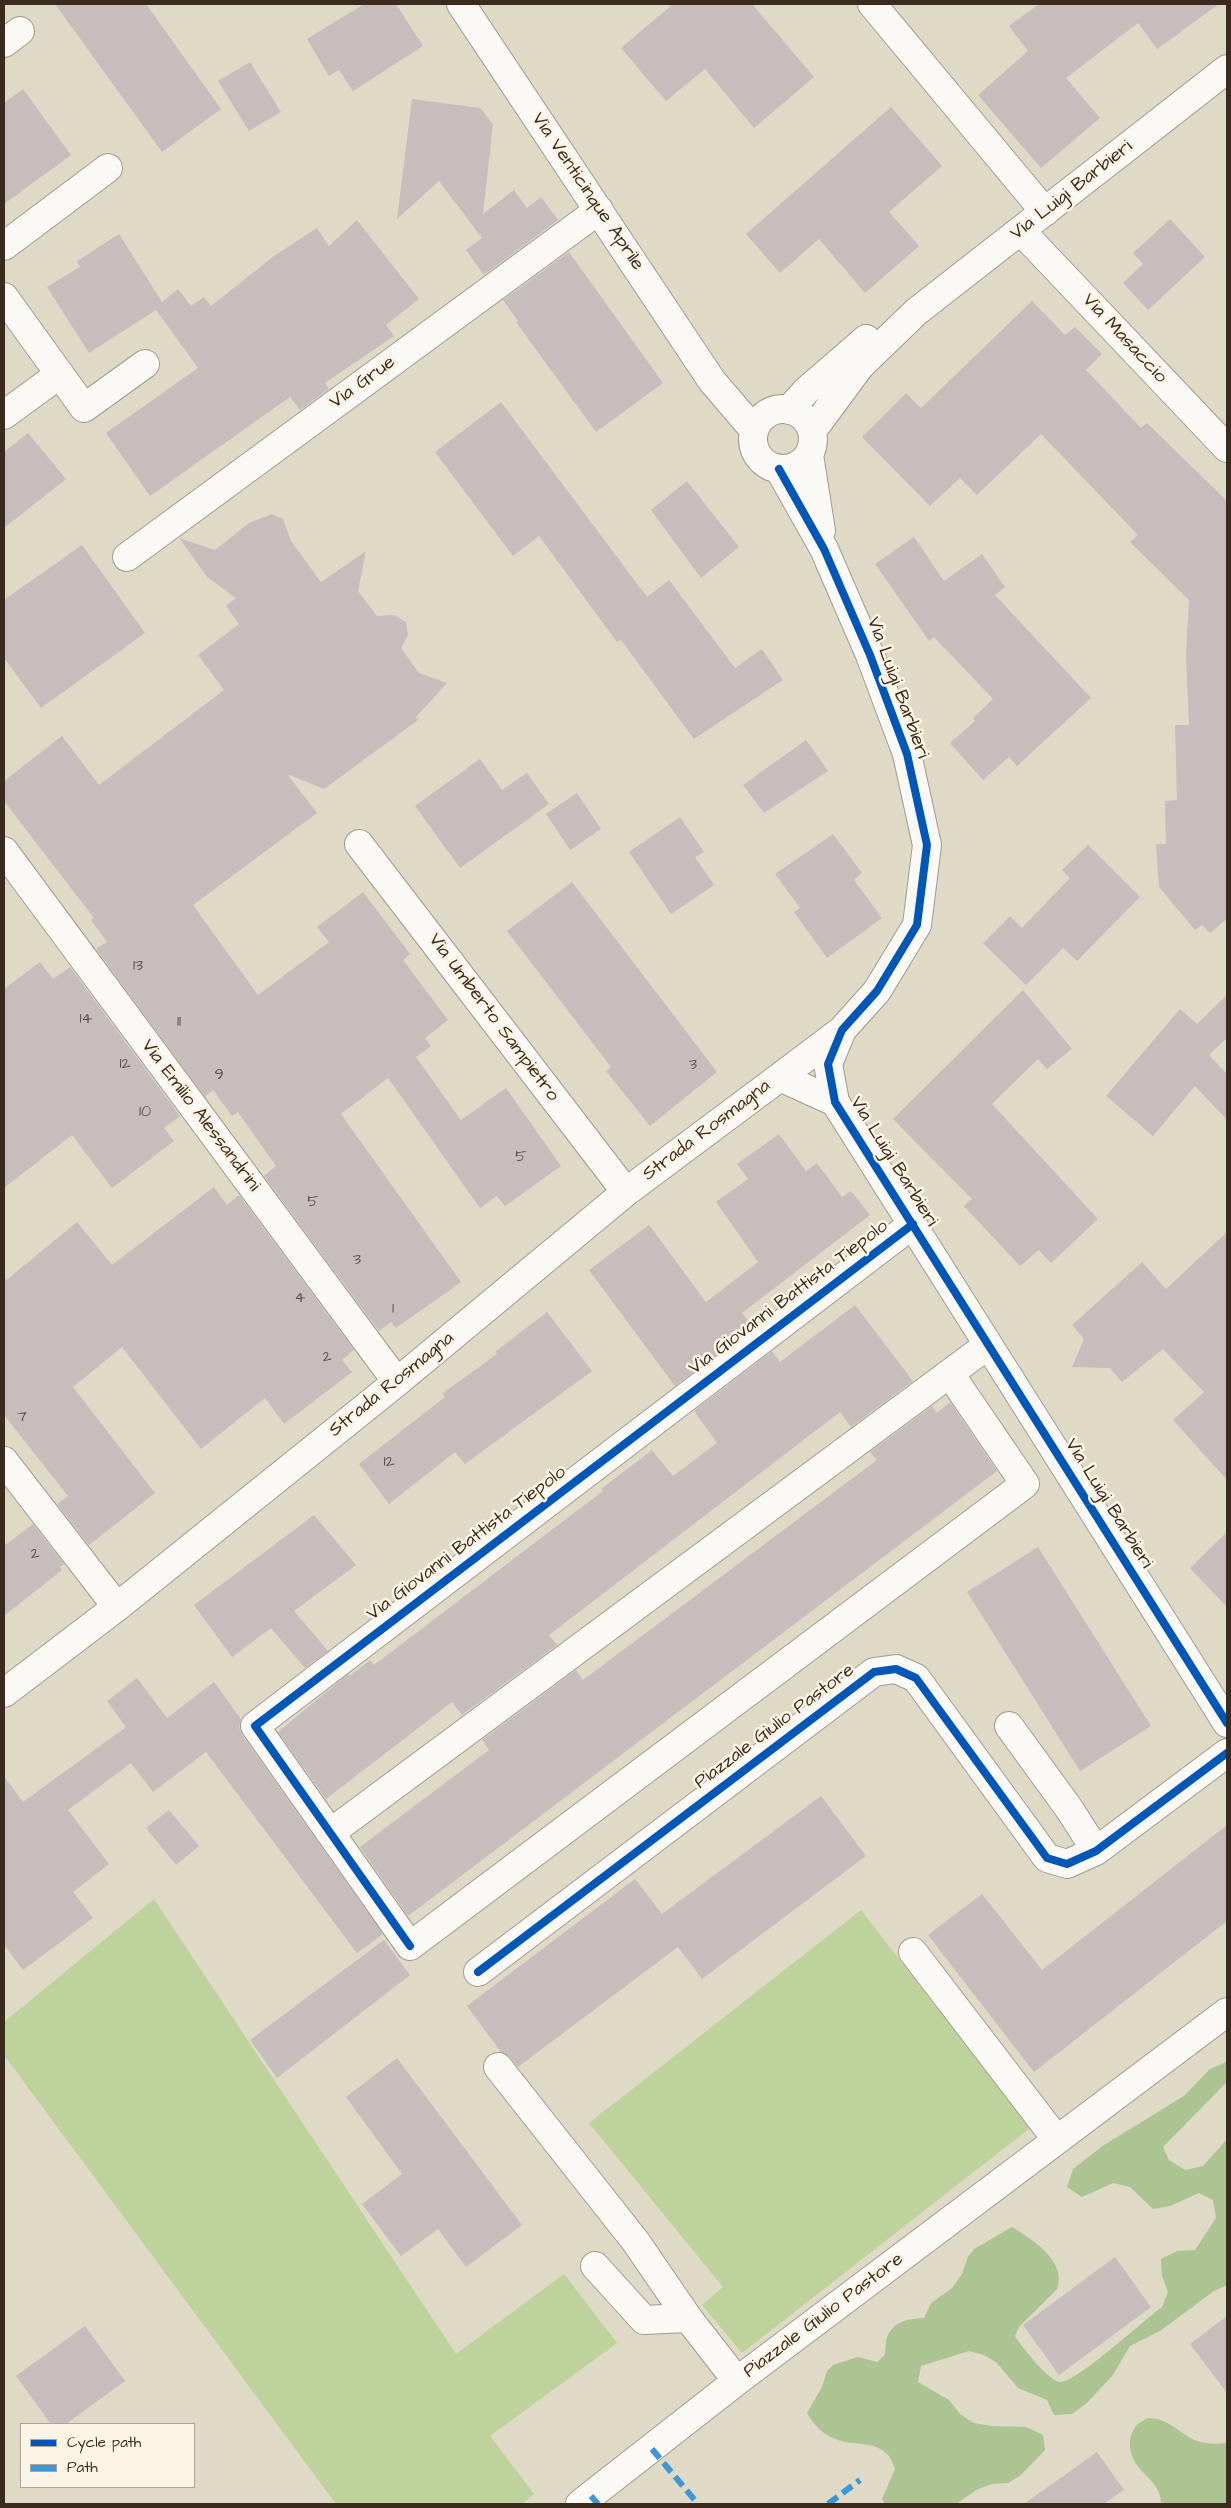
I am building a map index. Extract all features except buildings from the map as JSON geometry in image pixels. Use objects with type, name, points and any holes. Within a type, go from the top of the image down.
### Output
[{"type":"street","name":"Via Venticinque Aprile","points":[[461,4],[712,381],[771,418]]},
{"type":"street","points":[[872,4],[1045,212]]},
{"type":"street","name":"Via Luigi Barbieri","points":[[824,549],[810,443],[860,366],[916,312],[1227,70]]},
{"type":"street","points":[[4,246],[108,168]]},
{"type":"street","name":"Via Grue","points":[[127,557],[599,210]]},
{"type":"street","name":"Via Masaccio","points":[[1021,231],[1227,448]]},
{"type":"street","points":[[4,297],[84,408],[145,364]]},
{"type":"street","name":"Via Luigi Barbieri","points":[[771,418],[869,337],[916,312]]},
{"type":"street","points":[[4,415],[60,374]]},
{"type":"street","points":[[799,414],[810,443],[792,468],[779,469],[769,466],[761,460],[755,451],[753,441],[771,418],[799,414]]},
{"type":"street","name":"Via Luigi Barbieri","points":[[779,469],[824,549],[870,654],[906,754],[927,845],[917,925],[876,991],[842,1030],[828,1064],[835,1102],[1227,1723]]},
{"type":"street","name":"Via Umberto Sampietro","points":[[359,844],[626,1192]]},
{"type":"street","name":"Via Emilio Alessandrini","points":[[4,851],[397,1382]]},
{"type":"street","name":"Strada Rosmagna","points":[[4,1693],[117,1607],[397,1382],[626,1192],[842,1030]]},
{"type":"street","name":"Strada Rosmagna","points":[[780,1077],[835,1102]]},
{"type":"street","name":"Via Giovanni Battista Tiepolo","points":[[913,1224],[255,1726],[410,1946],[1025,1484],[950,1374]]},
{"type":"street","points":[[330,1833],[988,1345]]},
{"type":"street","points":[[4,1461],[117,1607]]},
{"type":"street","name":"Piazzale Giulio Pastore","points":[[478,1972],[874,1672],[896,1669],[916,1678],[1047,1858],[1066,1864],[1096,1851],[1227,1753]]},
{"type":"street","points":[[1009,1726],[1070,1810],[1096,1851]]},
{"type":"street","points":[[913,1952],[1057,2140]]},
{"type":"street","name":"Piazzale Giulio Pastore","points":[[498,2067],[636,2242],[688,2318],[737,2381],[1227,2012]]},
{"type":"street","points":[[595,2266],[644,2320],[688,2318]]},
{"type":"street","points":[[580,2504],[737,2381]]},
{"type":"green space","points":[[154,1899],[456,2354],[564,2274],[617,2343],[490,2436],[534,2494],[522,2504],[336,2504],[4,2055],[4,2022]]},
{"type":"green space","points":[[861,1910],[1030,2128],[742,2353],[702,2305],[723,2287],[589,2123]]},
{"type":"green space","points":[[1226,2062],[1227,2082],[1163,2147],[1169,2160],[1185,2170],[1203,2166],[1227,2139],[1227,2285],[1214,2291],[1160,2331],[1130,2346],[1113,2375],[1087,2403],[1072,2414],[1054,2415],[1047,2400],[1018,2388],[997,2363],[984,2355],[969,2351],[921,2366],[918,2382],[949,2400],[960,2414],[974,2423],[992,2426],[1026,2427],[1043,2435],[1045,2450],[1021,2475],[1008,2483],[992,2484],[978,2489],[956,2504],[885,2504],[882,2499],[895,2469],[888,2455],[871,2445],[850,2443],[828,2435],[817,2427],[807,2413],[822,2387],[827,2371],[833,2365],[858,2357],[877,2362],[884,2356],[887,2337],[894,2327],[907,2320],[924,2318],[931,2303],[952,2288],[962,2274],[968,2257],[974,2249],[1012,2227],[1046,2252],[1057,2269],[1059,2279],[1057,2289],[1019,2327],[1015,2336],[1043,2370],[1060,2382],[1068,2380],[1095,2362],[1162,2307],[1168,2292],[1162,2276],[1161,2259],[1177,2251],[1195,2250],[1216,2218],[1213,2200],[1199,2193],[1170,2206],[1153,2209],[1130,2187],[1113,2183],[1082,2197],[1067,2187],[1073,2169],[1104,2145],[1184,2096],[1210,2069]]},
{"type":"green space","points":[[1148,2418],[1168,2423],[1190,2438],[1200,2442],[1212,2444],[1227,2443],[1227,2504],[1161,2504],[1160,2495],[1156,2487],[1134,2461],[1131,2452],[1130,2441],[1134,2429]]},
{"type":"marked path","points":[[652,2449],[698,2504]]},
{"type":"marked path","points":[[828,2504],[860,2480]]},
{"type":"marked path","points":[[591,2496],[598,2504]]},
{"type":"cycle path","points":[[779,469],[824,549],[870,655],[907,754],[927,845],[917,925],[877,991],[842,1030],[828,1064],[835,1102],[1227,1723]]},
{"type":"cycle path","points":[[410,1946],[255,1726],[913,1224]]},
{"type":"cycle path","points":[[478,1972],[874,1672],[896,1669],[916,1678],[1047,1858],[1067,1864],[1096,1851],[1227,1753]]}]
